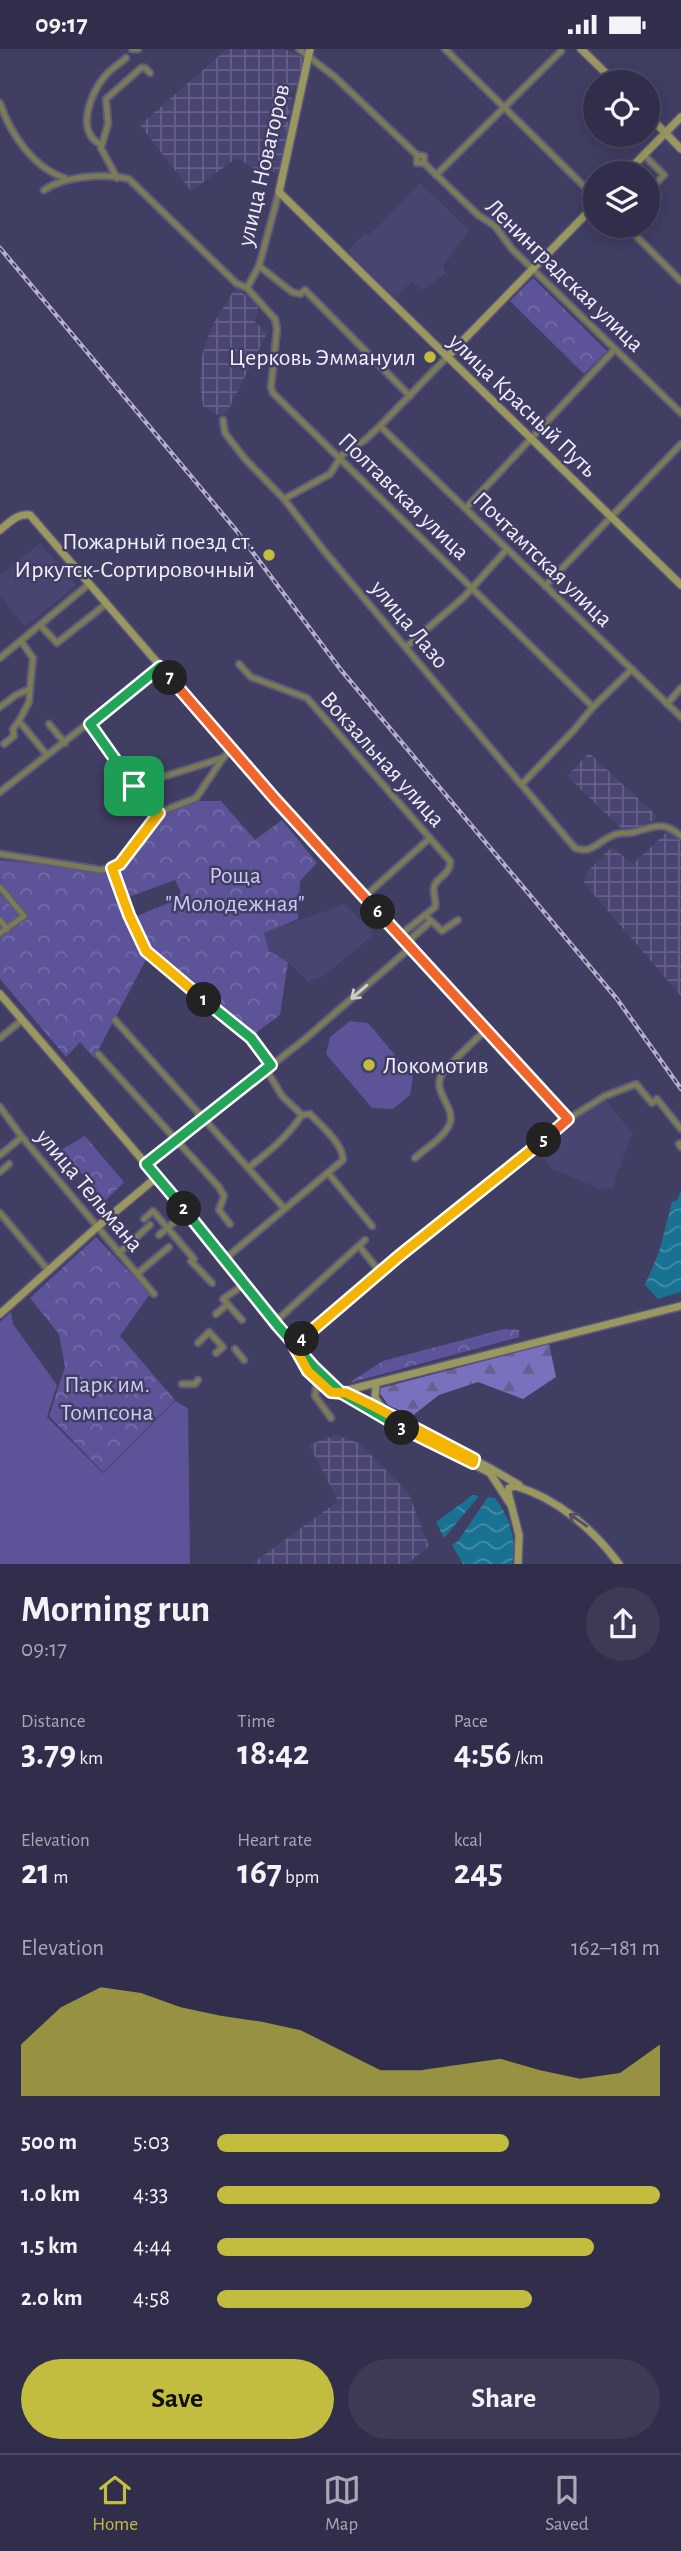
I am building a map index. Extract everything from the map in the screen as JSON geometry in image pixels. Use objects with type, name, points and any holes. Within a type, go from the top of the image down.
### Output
[{"type":"street","name":"Ленинградская улица","points":[[299,49],[309,53],[335,76],[417,155],[424,156],[424,163],[436,175],[478,215],[495,226],[512,249],[681,412]]},
{"type":"street","points":[[445,49],[583,185]]},
{"type":"street","points":[[581,49],[603,70]]},
{"type":"street","points":[[436,175],[561,51]]},
{"type":"street","name":"улица Новаторов","points":[[247,288],[259,267],[279,192],[309,53]]},
{"type":"street","points":[[117,178],[100,144],[89,133],[87,117],[89,106],[105,76],[126,58]]},
{"type":"street","points":[[100,144],[108,124],[105,105],[107,97],[141,68],[150,72]]},
{"type":"street","points":[[0,103],[8,124],[37,163],[68,179]]},
{"type":"street","points":[[638,161],[681,117]]},
{"type":"street","points":[[660,128],[681,149]]},
{"type":"street","points":[[644,155],[650,161]]},
{"type":"street","points":[[44,190],[51,184],[68,179],[129,179],[239,286],[247,288]]},
{"type":"street","name":"улица Красный Путь","points":[[279,192],[681,585]]},
{"type":"street","points":[[284,499],[326,477],[340,459],[380,426],[583,218]]},
{"type":"street","points":[[638,238],[681,281]]},
{"type":"street","points":[[259,267],[292,292],[300,293],[305,290],[410,396]]},
{"type":"street","name":"Полтавская улица","points":[[247,288],[275,319],[277,329],[271,387],[273,393],[593,706]]},
{"type":"street","points":[[466,508],[615,349]]},
{"type":"street","name":"улица Лазо","points":[[223,421],[225,433],[245,459],[284,499],[325,552],[522,784],[565,839],[583,852],[611,835],[635,833],[649,826],[672,828],[681,836]]},
{"type":"street","name":"Почтамтская улица","points":[[380,426],[681,717]]},
{"type":"street","points":[[545,586],[681,444]]},
{"type":"street","points":[[0,530],[23,514],[30,515],[232,749],[568,1119]]},
{"type":"street","points":[[406,647],[464,597],[507,549]]},
{"type":"street","points":[[0,658],[89,584]]},
{"type":"street","points":[[40,625],[57,643],[106,604]]},
{"type":"street","points":[[4,744],[14,736],[13,729],[27,706],[30,689],[33,658],[21,641]]},
{"type":"street","name":"Вокзальная улица","points":[[239,664],[251,677],[307,698],[450,861],[449,870],[433,889],[436,903],[425,915]]},
{"type":"street","points":[[0,792],[160,667]]},
{"type":"street","points":[[522,784],[566,739],[593,706],[632,669]]},
{"type":"street","points":[[667,704],[681,688]]},
{"type":"street","points":[[0,707],[30,689]]},
{"type":"street","points":[[19,721],[47,755]]},
{"type":"street","points":[[48,724],[65,743]]},
{"type":"street","points":[[90,724],[134,786]]},
{"type":"street","points":[[0,854],[101,870],[112,868],[120,864],[159,813],[196,798],[232,749]]},
{"type":"street","points":[[159,813],[130,802],[113,787],[134,786],[223,758]]},
{"type":"street","points":[[364,897],[430,838]]},
{"type":"street","points":[[112,868],[146,951],[251,1038],[269,1067],[282,1096],[302,1115]]},
{"type":"street","points":[[0,933],[24,916],[1,888]]},
{"type":"street","points":[[399,936],[425,915],[442,931],[458,920]]},
{"type":"street","points":[[0,920],[7,929]]},
{"type":"street","points":[[146,1164],[305,1039],[431,921]]},
{"type":"street","points":[[0,994],[226,1258],[294,1346],[340,1392],[474,1461],[589,1527],[619,1564]]},
{"type":"street","points":[[0,1038],[22,1020]]},
{"type":"street","points":[[115,1020],[284,1208]]},
{"type":"street","points":[[415,1158],[444,1132],[450,1123],[449,1111],[440,1086],[442,1074],[487,1029]]},
{"type":"street","points":[[98,1054],[224,1193],[219,1210],[230,1224]]},
{"type":"street","points":[[294,1346],[380,1272],[499,1178],[568,1119],[605,1096],[636,1084],[652,1103],[657,1099],[681,1129]]},
{"type":"street","name":"улица Тельмана","points":[[0,1107],[154,1294]]},
{"type":"street","points":[[226,1258],[343,1160],[343,1153],[310,1114],[302,1115],[277,1145],[248,1168]]},
{"type":"street","points":[[0,1155],[22,1137]]},
{"type":"street","points":[[0,1175],[9,1164]]},
{"type":"street","points":[[328,1173],[372,1226]]},
{"type":"street","points":[[0,1314],[157,1177]]},
{"type":"street","points":[[144,1219],[153,1211],[212,1283]]},
{"type":"street","points":[[0,1213],[49,1271]]},
{"type":"street","points":[[159,1235],[179,1218]]},
{"type":"street","points":[[119,1253],[150,1225]]},
{"type":"street","points":[[275,1322],[365,1240]]},
{"type":"street","points":[[359,1246],[380,1272]]},
{"type":"street","points":[[137,1274],[169,1247]]},
{"type":"street","points":[[242,1320],[223,1299],[245,1284]]},
{"type":"street","points":[[216,1314],[228,1304]]},
{"type":"street","points":[[294,1346],[317,1381],[331,1392],[340,1392],[681,1306]]},
{"type":"street","points":[[198,1343],[209,1332],[223,1347],[216,1353]]},
{"type":"street","points":[[235,1349],[244,1360]]},
{"type":"street","points":[[182,1384],[195,1384],[198,1380]]},
{"type":"street","points":[[317,1381],[315,1396],[331,1418]]},
{"type":"street","points":[[376,1384],[375,1398],[384,1411]]},
{"type":"street","points":[[340,1392],[384,1411],[411,1429]]},
{"type":"street","points":[[474,1461],[493,1475],[511,1505]]},
{"type":"street","points":[[518,1564],[519,1535],[508,1493],[509,1488],[516,1486],[525,1489]]},
{"type":"shaded area","points":[[227,49],[284,49],[305,58],[300,81],[287,97],[293,98],[279,174],[273,172],[271,149],[265,148],[262,138],[261,173],[237,158],[191,191],[140,125]]},
{"type":"shaded area","points":[[420,183],[469,230],[443,266],[446,273],[423,290],[411,282],[396,298],[348,251],[365,233],[369,236]]},
{"type":"shaded area","points":[[236,287],[250,300],[259,303],[255,323],[268,332],[226,414],[218,415],[203,406],[200,385],[202,356],[212,326]]},
{"type":"shaded area","points":[[40,543],[76,585],[25,627],[0,596],[0,576]]},
{"type":"shaded area","points":[[589,753],[657,816],[652,821],[636,829],[621,828],[567,776]]},
{"type":"shaded area","points":[[670,829],[681,838],[681,996],[584,883],[587,872],[612,847],[633,864]]},
{"type":"shaded area","points":[[345,904],[374,934],[325,975],[308,982],[288,962],[269,951],[263,933]]},
{"type":"shaded area","points":[[606,1101],[633,1133],[614,1188],[600,1189],[552,1169],[538,1150],[568,1124]]},
{"type":"shaded area","points":[[335,1435],[359,1443],[408,1492],[429,1546],[407,1564],[252,1564],[338,1501],[309,1445]]},
{"type":"green space","points":[[533,278],[607,351],[584,374],[510,301]]},
{"type":"green space","name":"Роща \"Молодежная\"","points":[[200,801],[221,801],[255,840],[282,820],[317,863],[300,881],[298,919],[264,933],[269,951],[288,962],[280,1015],[254,1034],[150,950],[137,916],[174,901],[181,892],[175,880],[126,898],[114,869],[122,865],[159,817]]},
{"type":"green space","name":"Роща \"Молодежная\"","points":[[0,860],[111,871],[126,915],[149,954],[94,1058],[80,1042],[66,1057],[0,979]]},
{"type":"green space","name":"Локомотив","points":[[350,1021],[368,1023],[413,1076],[410,1095],[393,1109],[372,1108],[326,1054],[330,1037]]},
{"type":"green space","points":[[85,1136],[124,1182],[105,1201],[61,1150]]},
{"type":"green space","name":"Парк им. Томпсона","points":[[96,1237],[150,1294],[120,1336],[175,1400],[103,1472],[49,1416],[65,1367],[59,1334],[30,1298]]},
{"type":"green space","points":[[11,1312],[13,1324],[57,1385],[47,1417],[103,1473],[175,1401],[188,1408],[190,1564],[0,1564],[0,1322]]},
{"type":"green space","points":[[504,1329],[519,1330],[519,1337],[349,1383],[383,1361]]},
{"type":"green space","points":[[549,1344],[556,1377],[523,1399],[478,1382],[439,1395],[412,1416],[388,1405],[377,1389]]},
{"type":"water","points":[[681,1191],[681,1292],[658,1299],[645,1285],[659,1252],[672,1202],[677,1200]]},
{"type":"water","points":[[473,1495],[479,1496],[444,1538],[436,1522]]},
{"type":"water","points":[[488,1497],[495,1498],[508,1521],[514,1546],[512,1564],[463,1564],[452,1545],[458,1541]]},
{"type":"railway","points":[[0,248],[236,530],[341,670],[617,999],[681,1089]]},
{"type":"place","name":"Церковь Эммануил","points":[[430,357]]},
{"type":"place","name":"Пожарный поезд ст. Иркутск-Сортировочный","points":[[269,555]]},
{"type":"place","name":"Локомотив","points":[[369,1065]]},
{"type":"route","points":[[134,786],[90,724],[160,667],[275,799],[568,1119],[499,1178],[399,1256],[294,1346],[308,1371],[324,1388],[331,1392],[336,1393],[340,1392],[346,1393],[384,1411],[474,1459],[473,1463],[410,1432],[340,1392],[294,1346],[226,1258],[146,1164],[271,1065],[251,1038],[146,951],[112,868],[120,864],[159,813],[130,802],[113,787],[134,786]]}]
